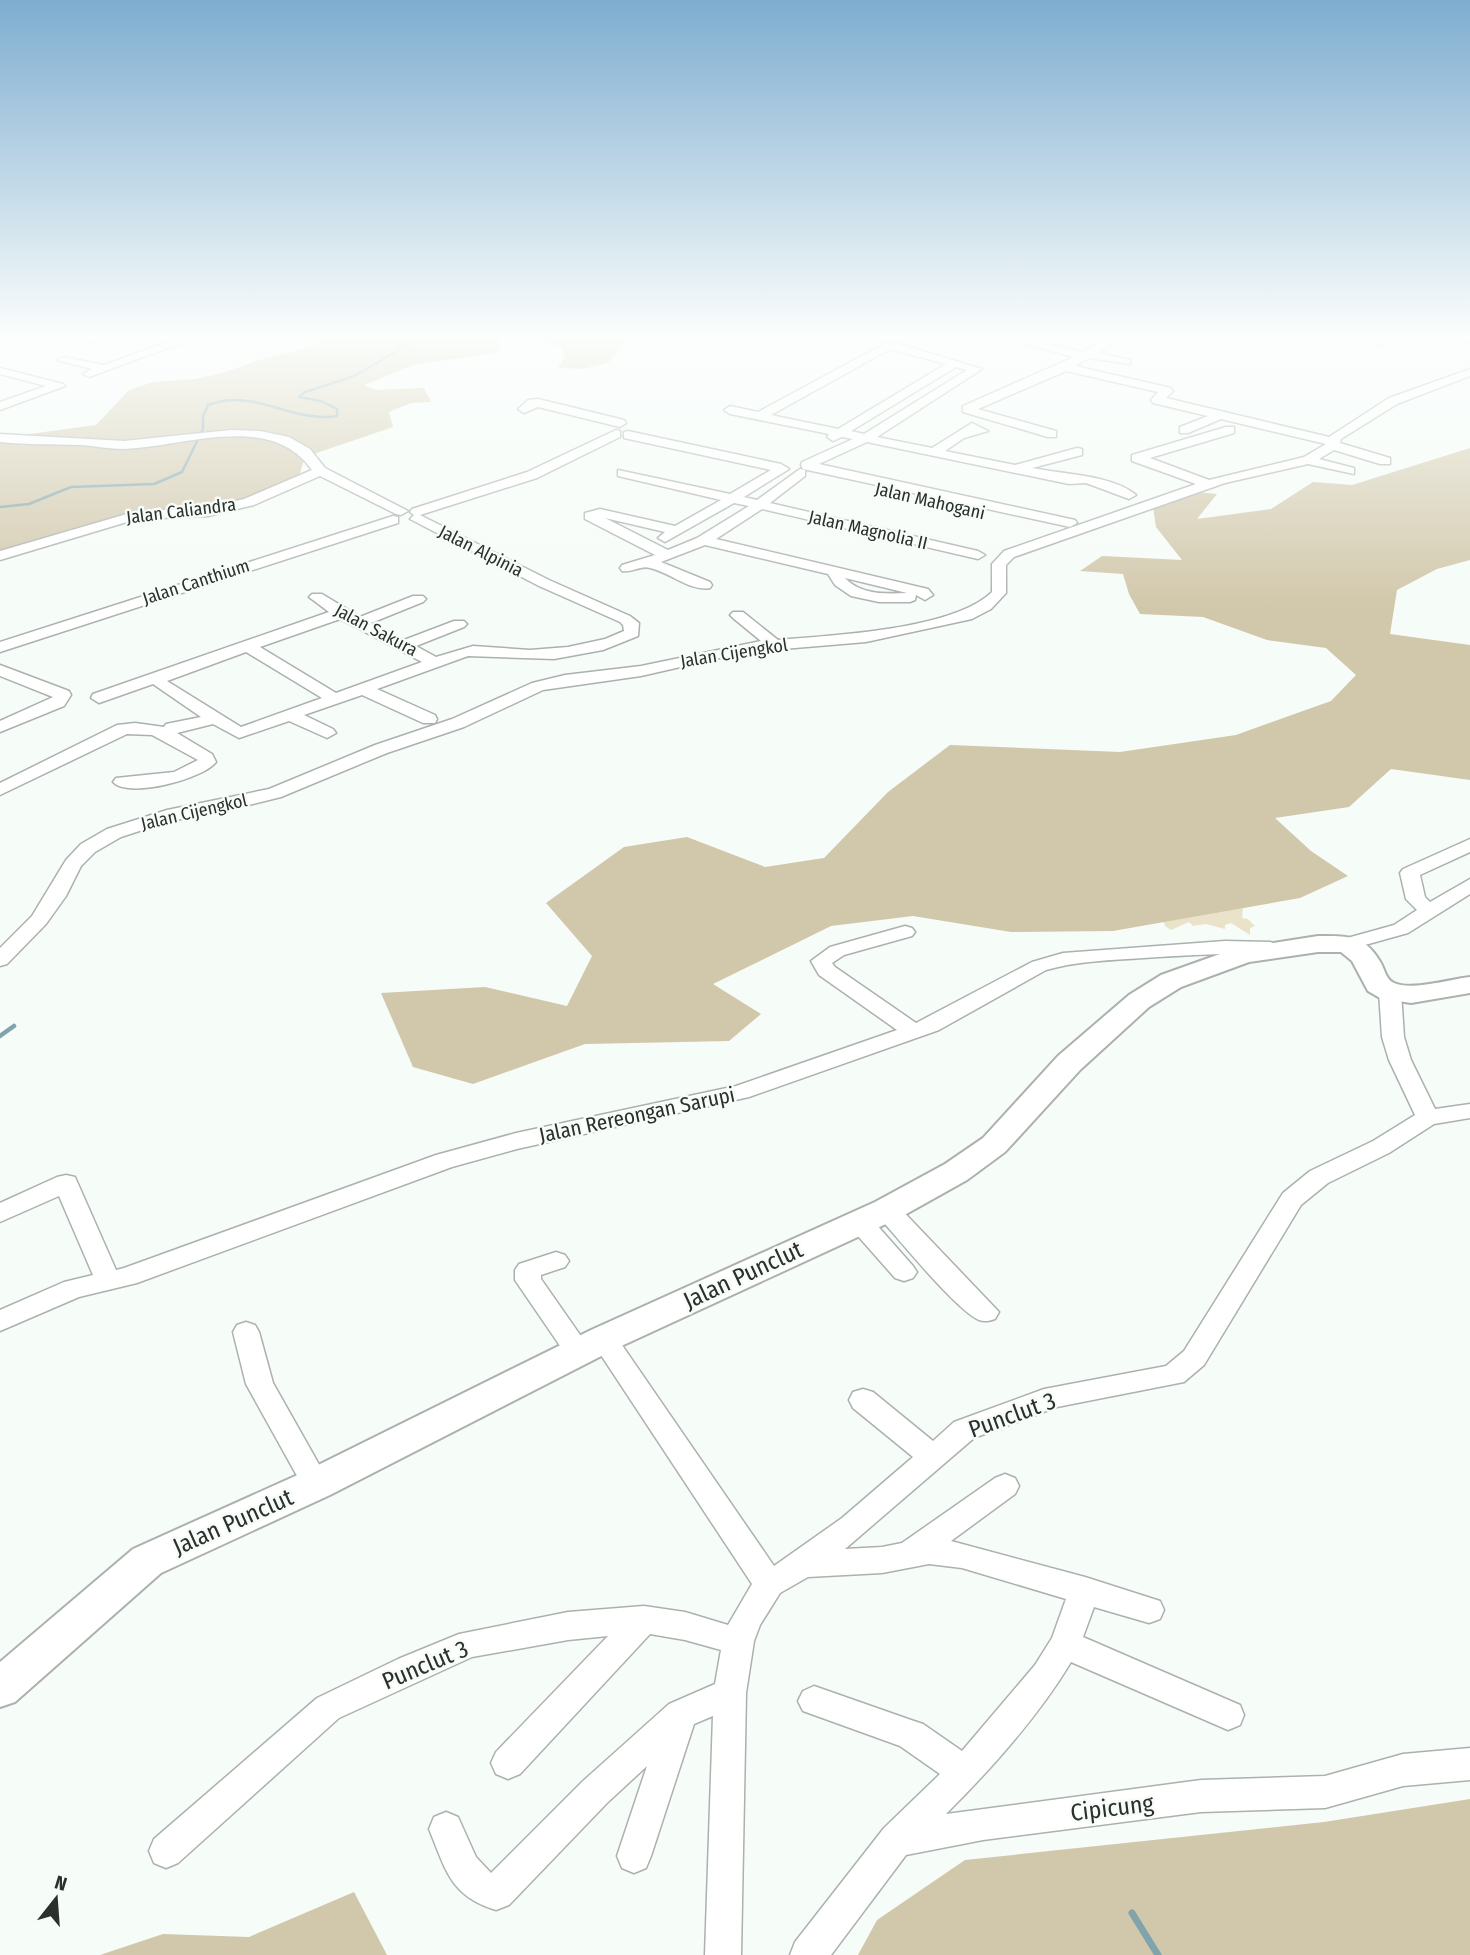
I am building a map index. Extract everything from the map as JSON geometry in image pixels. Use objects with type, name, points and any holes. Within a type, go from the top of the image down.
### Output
[{"type":"main road","name":"Jalan Punclut","points":[[0,1688],[147,1561],[316,1484],[591,1345],[873,1216],[956,1172],[994,1145],[1069,1063],[1139,1001],[1171,981],[1244,955],[1277,948],[1347,944]]},
{"type":"main road","points":[[1347,944],[1357,948],[1378,985],[1390,992],[1411,994],[1470,985]]},
{"type":"street","points":[[615,427],[628,430]]},
{"type":"street","points":[[619,427],[628,430]]},
{"type":"street","points":[[812,427],[1069,480],[1087,479]]},
{"type":"street","points":[[649,554],[667,555],[703,540],[758,505],[797,467],[848,427]]},
{"type":"street","points":[[626,568],[649,554],[677,531],[734,499],[797,467],[866,438],[883,427]]},
{"type":"street","points":[[1030,427],[1052,434]]},
{"type":"street","points":[[1184,430],[1191,427]]},
{"type":"street","points":[[1268,427],[1334,444],[1385,461]]},
{"type":"street","name":"Jalan Cijengkol","points":[[0,960],[38,920],[56,896],[73,864],[88,848],[114,833],[148,820],[220,807],[275,793],[381,749],[458,723],[538,685],[641,671],[705,655],[774,644],[866,637],[967,616],[986,606],[999,593],[999,564],[1009,554],[1071,527],[1221,480],[1308,460],[1334,444],[1335,437],[1351,427]]},
{"type":"street","points":[[0,436],[117,444],[233,432],[267,432],[293,438],[315,450],[317,466],[405,522],[417,515],[532,475],[628,430]]},
{"type":"street","name":"Jalan Mahogani","points":[[628,430],[1071,527]]},
{"type":"street","points":[[1211,485],[1137,458],[1230,430]]},
{"type":"street","points":[[934,452],[964,434]]},
{"type":"street","points":[[1014,469],[1077,452]]},
{"type":"street","points":[[1308,460],[1349,471]]},
{"type":"street","points":[[1043,461],[1129,495]]},
{"type":"street","name":"Jalan Caliandra","points":[[0,556],[137,515],[208,512],[231,507],[260,498],[317,466]]},
{"type":"street","name":"Jalan Magnolia II","points":[[623,473],[978,555]]},
{"type":"street","points":[[677,531],[604,514],[592,514],[590,517],[705,585]]},
{"type":"street","name":"Jalan Canthium","points":[[0,647],[397,515]]},
{"type":"street","name":"Jalan Alpinia","points":[[417,515],[544,583],[631,623],[632,633],[559,652],[532,655],[471,651],[436,663]]},
{"type":"street","points":[[703,540],[923,592],[926,594],[893,598],[864,594],[838,582],[834,571]]},
{"type":"street","name":"Jalan Sakura","points":[[317,597],[341,613],[436,663]]},
{"type":"street","points":[[360,622],[418,599]]},
{"type":"street","points":[[100,698],[341,613]]},
{"type":"street","points":[[738,615],[774,644]]},
{"type":"street","points":[[405,645],[459,624]]},
{"type":"street","points":[[246,645],[337,700]]},
{"type":"street","points":[[160,677],[162,685],[239,733],[436,663]]},
{"type":"street","points":[[0,727],[62,699],[62,692],[4,667]]},
{"type":"street","points":[[363,690],[429,719]]},
{"type":"street","points":[[0,790],[123,729],[145,726],[169,729],[188,727],[207,715]]},
{"type":"street","points":[[292,716],[327,733]]},
{"type":"street","points":[[122,782],[152,781],[186,773],[207,762],[206,758],[169,729]]},
{"type":"street","points":[[1430,912],[1416,899],[1410,873],[1470,845]]},
{"type":"street","points":[[1347,944],[1401,929],[1470,885]]},
{"type":"street","points":[[905,932],[837,951],[821,961],[826,971],[913,1031]]},
{"type":"street","name":"Jalan Rereongan Sarupi","points":[[0,1321],[73,1289],[128,1276],[444,1161],[516,1141],[741,1092],[913,1031],[973,1003],[1014,977],[1038,966],[1063,959],[1225,947],[1277,948]]},
{"type":"street","points":[[1390,992],[1394,1037],[1400,1060],[1428,1118],[1470,1111]]},
{"type":"street","name":"Punclut 3","points":[[723,1955],[730,1693],[738,1642],[749,1613],[769,1584],[803,1564],[964,1430],[1054,1397],[1174,1375],[1194,1358],[1282,1211],[1292,1199],[1319,1177],[1381,1147],[1428,1118]]},
{"type":"street","points":[[0,1213],[66,1183],[108,1281]]},
{"type":"street","points":[[873,1216],[904,1272]]},
{"type":"street","points":[[873,1216],[986,1312]]},
{"type":"street","points":[[556,1261],[528,1270],[528,1280],[591,1345],[769,1584]]},
{"type":"street","points":[[246,1332],[260,1384],[316,1484]]},
{"type":"street","points":[[863,1400],[933,1457]]},
{"type":"street","points":[[910,1555],[1004,1486]]},
{"type":"street","points":[[803,1564],[882,1560],[946,1551],[1149,1610]]},
{"type":"street","points":[[808,1955],[896,1840],[965,1772],[1046,1675],[1065,1644],[1085,1590]]},
{"type":"street","points":[[508,1763],[643,1620]]},
{"type":"street","name":"Punclut 3","points":[[166,1851],[328,1708],[409,1669],[470,1644],[568,1626],[643,1620],[685,1626],[738,1642]]},
{"type":"street","points":[[1065,1644],[1228,1715]]},
{"type":"street","points":[[446,1829],[471,1883],[481,1891],[496,1893],[595,1792],[681,1714],[730,1693]]},
{"type":"street","points":[[814,1701],[911,1735],[965,1772]]},
{"type":"street","points":[[634,1856],[681,1714]]},
{"type":"street","name":"Cipicung","points":[[896,1840],[984,1824],[1201,1796],[1325,1792],[1403,1770],[1470,1764]]},
{"type":"shaded area","points":[[80,427],[392,427],[305,457],[300,473],[286,485],[238,504],[188,512],[131,515],[0,552],[0,438]]},
{"type":"shaded area","points":[[1470,448],[1470,560],[1437,569],[1397,590],[1390,634],[1470,645],[1470,780],[1391,769],[1349,807],[1275,818],[1311,851],[1348,876],[1300,898],[1113,931],[1011,932],[913,916],[831,926],[713,984],[761,1014],[729,1041],[585,1044],[473,1084],[413,1067],[381,993],[485,987],[567,1006],[592,956],[546,903],[624,847],[687,837],[765,867],[824,858],[888,792],[950,745],[1120,752],[1236,735],[1331,701],[1356,675],[1326,648],[1267,640],[1203,617],[1140,614],[1129,594],[1123,574],[1080,571],[1102,556],[1182,560],[1156,527],[1153,507],[1198,492],[1217,494],[1197,519],[1271,509],[1313,482],[1352,485]]},
{"type":"shaded area","points":[[1243,908],[1242,918],[1248,919],[1255,926],[1250,928],[1250,935],[1231,923],[1225,925],[1225,929],[1206,924],[1193,926],[1189,922],[1171,930],[1165,926],[1163,919]]},
{"type":"shaded area","points":[[1470,1799],[1470,1955],[858,1955],[877,1920],[965,1860],[1324,1822]]},
{"type":"shaded area","points":[[354,1892],[387,1955],[100,1955],[163,1934],[249,1937]]},
{"type":"waterway","points":[[0,507],[29,504],[71,487],[154,484],[182,472],[203,427]]},
{"type":"waterway","points":[[0,1036],[14,1026]]},
{"type":"waterway","points":[[1132,1913],[1158,1955]]}]
